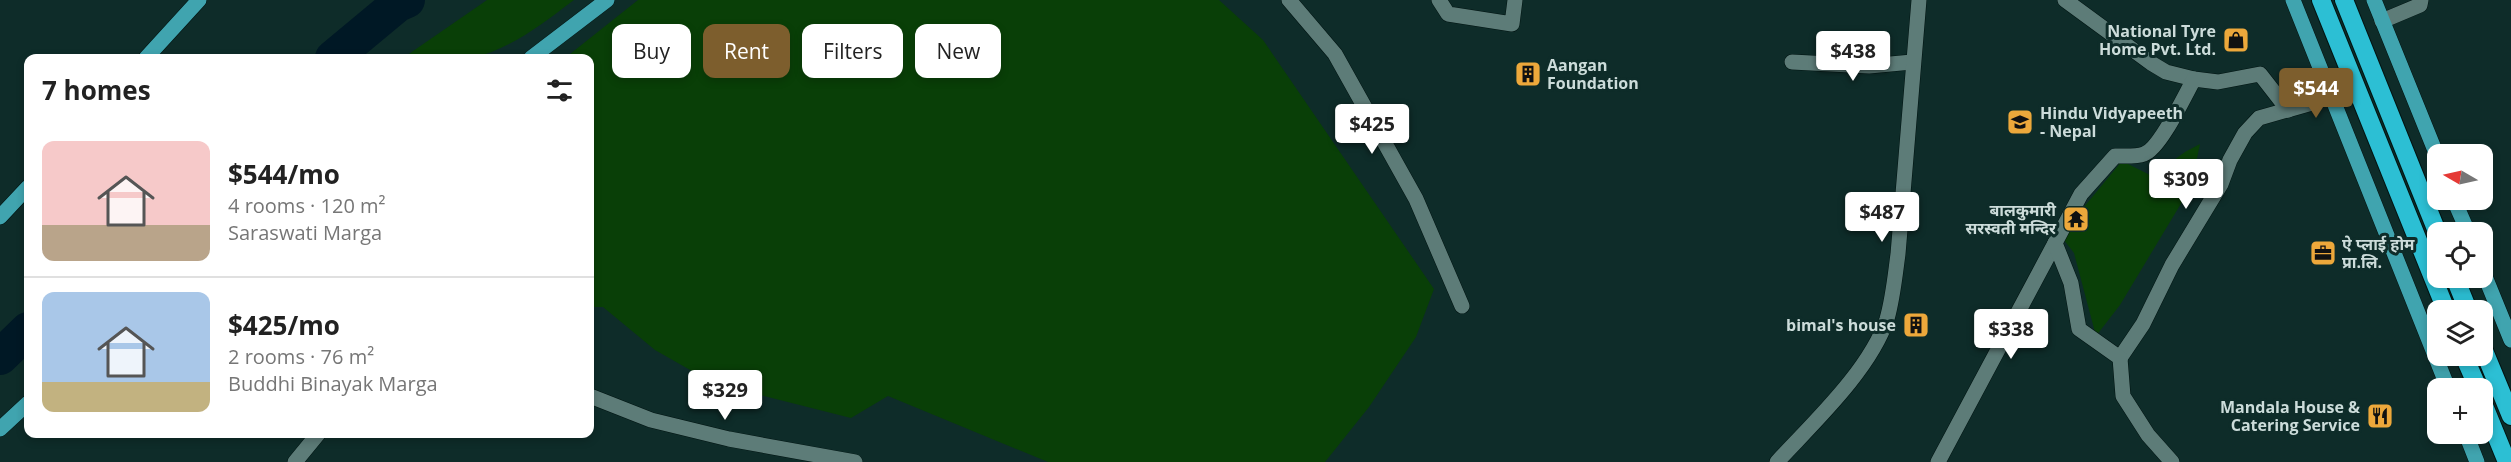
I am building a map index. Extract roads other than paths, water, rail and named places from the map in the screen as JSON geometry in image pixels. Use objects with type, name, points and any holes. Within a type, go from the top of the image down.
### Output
[{"type":"highway","points":[[2321,0],[2442,300]]},
{"type":"highway","points":[[2344,0],[2433,222]]},
{"type":"highway","points":[[2490,366],[2511,416]]},
{"type":"highway","points":[[2493,428],[2507,462]]},
{"type":"main road","points":[[536,54],[607,0]]},
{"type":"main road","points":[[2293,0],[2444,378]]},
{"type":"main road","points":[[2374,0],[2432,144]]},
{"type":"main road","points":[[150,54],[196,1]]},
{"type":"main road","points":[[0,217],[24,191]]},
{"type":"main road","points":[[2490,288],[2511,340]]},
{"type":"main road","points":[[0,429],[24,407]]},
{"type":"main road","points":[[2470,444],[2477,462]]},
{"type":"street","points":[[1289,0],[1335,54],[1416,199],[1462,306]]},
{"type":"street","points":[[1439,0],[1448,14],[1512,24],[1515,0]]},
{"type":"street","points":[[1777,462],[1861,367],[1886,319],[1894,289],[1898,254],[1912,62],[1919,0]]},
{"type":"street","points":[[2065,0],[2166,72],[2218,82],[2260,74],[2288,110]]},
{"type":"street","points":[[2382,21],[2420,5],[2421,0]]},
{"type":"street","points":[[1792,62],[1869,66],[1912,62]]},
{"type":"street","points":[[1938,462],[2081,194],[2115,156],[2144,154],[2153,148],[2173,118],[2194,79]]},
{"type":"street","points":[[2172,462],[2148,435],[2123,396],[2120,358],[2143,324],[2172,265],[2221,184],[2230,160],[2245,133],[2259,118],[2312,103],[2331,93]]},
{"type":"street","points":[[2055,243],[2071,283],[2079,329],[2120,358]]},
{"type":"street","points":[[594,398],[651,420],[729,439],[855,462]]},
{"type":"street","points":[[296,462],[315,438]]},
{"type":"waterway","points":[[338,54],[398,4],[407,0]]},
{"type":"waterway","points":[[0,357],[24,334]]},
{"type":"place","name":"National Tyre Home Pvt. Ltd.","points":[[2236,40]]},
{"type":"place","name":"Aangan Foundation","points":[[1528,74]]},
{"type":"place","name":"Hindu Vidyapeeth - Nepal","points":[[2020,122]]},
{"type":"place","name":"बालकुमारी सरस्वती मन्दिर","points":[[2076,219]]},
{"type":"place","name":"ऐ प्लाई होम प्रा.लि.","points":[[2323,253]]},
{"type":"place","name":"bimal's house","points":[[1916,325]]},
{"type":"place","name":"Mandala House & Catering Service","points":[[2380,416]]}]
